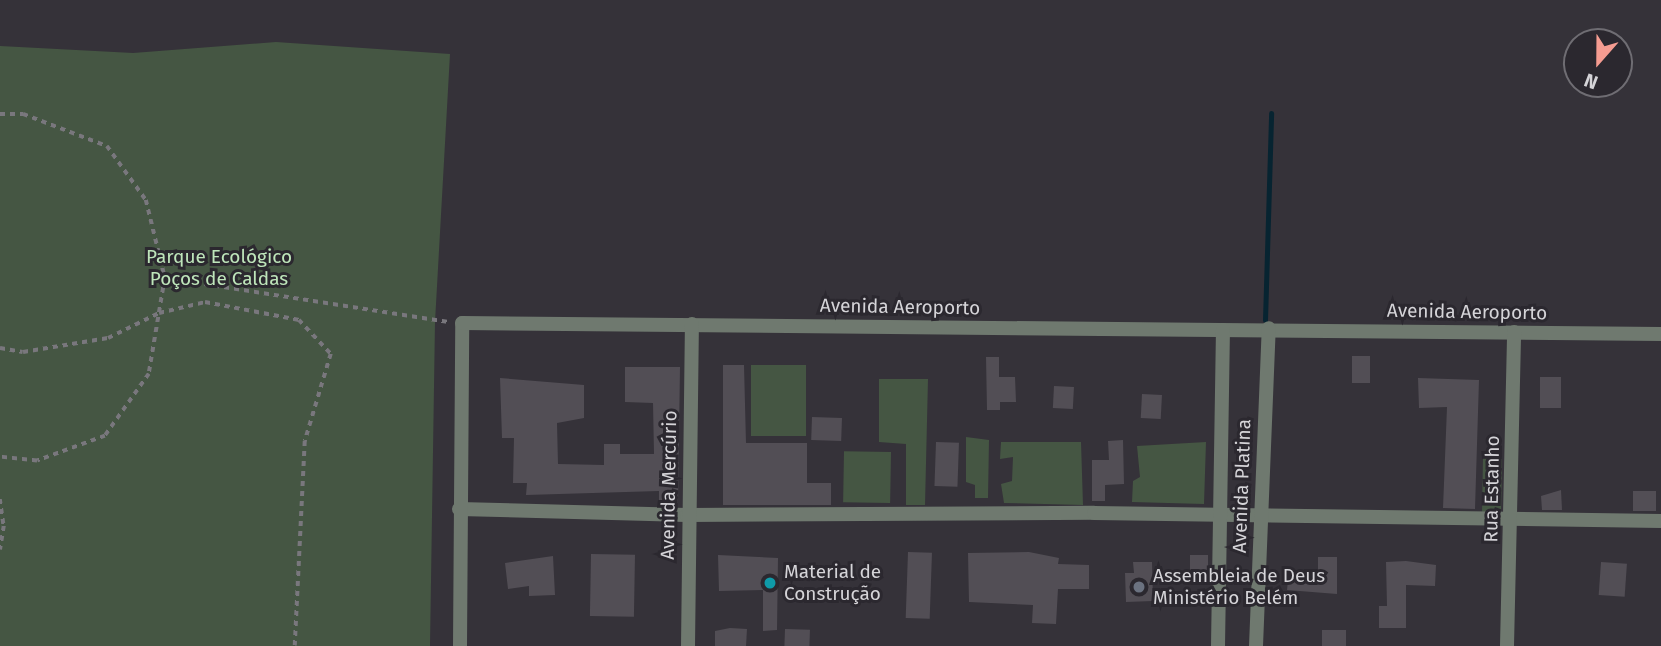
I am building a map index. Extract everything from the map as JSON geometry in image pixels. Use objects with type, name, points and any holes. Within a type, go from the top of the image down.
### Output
[{"type":"street","name":"Avenida Aeroporto","points":[[462,323],[1223,330],[1269,328],[1661,334]]},
{"type":"street","points":[[460,646],[462,323]]},
{"type":"street","name":"Avenida Mercúrio","points":[[688,646],[687,515],[692,324]]},
{"type":"street","name":"Avenida Platina","points":[[1256,646],[1269,328]]},
{"type":"street","name":"Avenida Platina","points":[[1218,646],[1223,330]]},
{"type":"street","name":"Rua Estanho","points":[[1507,646],[1514,332]]},
{"type":"street","points":[[459,509],[687,515],[1219,516],[1661,522]]},
{"type":"path","points":[[0,114],[23,114],[107,146],[146,200],[165,278],[149,374],[105,436],[37,461],[0,457]]},
{"type":"path","points":[[165,278],[462,323]]},
{"type":"path","points":[[0,348],[23,352],[108,338],[159,313],[205,302],[299,320],[331,354],[304,441],[295,646]]},
{"type":"path","points":[[0,499],[4,526],[0,550]]},
{"type":"green space","name":"Parque Ecológico Poços de Caldas","points":[[276,42],[450,54],[435,322],[430,646],[0,646],[0,46],[133,53]]},
{"type":"green space","points":[[751,365],[806,365],[806,436],[751,436]]},
{"type":"green space","points":[[879,379],[928,379],[925,505],[906,505],[906,444],[879,442]]},
{"type":"green space","points":[[966,437],[989,440],[988,498],[975,498],[975,485],[966,482]]},
{"type":"green space","points":[[1001,442],[1081,442],[1083,505],[1004,503],[1001,484],[1012,481],[1013,457],[1000,459]]},
{"type":"green space","points":[[1206,442],[1204,504],[1132,502],[1133,481],[1140,477],[1137,446]]},
{"type":"green space","points":[[844,451],[891,452],[890,503],[843,502]]},
{"type":"green space","points":[[1483,457],[1502,457],[1501,512],[1482,512]]},
{"type":"building","points":[[1352,356],[1370,356],[1370,383],[1352,383]]},
{"type":"building","points":[[986,357],[999,357],[999,377],[1015,377],[1016,402],[1000,402],[1000,410],[987,410]]},
{"type":"building","points":[[723,365],[744,365],[746,443],[807,443],[807,483],[831,483],[831,505],[723,505]]},
{"type":"building","points":[[625,367],[680,367],[678,503],[659,502],[659,491],[526,495],[527,483],[513,483],[514,438],[502,438],[500,378],[584,385],[584,418],[557,423],[558,464],[604,465],[604,444],[620,444],[620,454],[654,454],[653,403],[625,402]]},
{"type":"building","points":[[1540,377],[1561,377],[1561,408],[1540,408]]},
{"type":"building","points":[[1418,378],[1479,380],[1475,509],[1443,508],[1447,407],[1419,408]]},
{"type":"building","points":[[1054,386],[1074,387],[1073,409],[1053,408]]},
{"type":"building","points":[[1142,394],[1162,395],[1161,419],[1141,418]]},
{"type":"building","points":[[812,417],[842,418],[841,441],[811,440]]},
{"type":"building","points":[[1123,440],[1124,484],[1105,485],[1105,501],[1092,501],[1092,460],[1109,460],[1108,441]]},
{"type":"building","points":[[936,442],[959,443],[957,487],[934,486]]},
{"type":"building","points":[[1561,490],[1562,510],[1542,510],[1541,496]]},
{"type":"building","points":[[1633,491],[1656,491],[1656,511],[1633,511]]},
{"type":"building","points":[[908,552],[932,553],[930,619],[906,618]]},
{"type":"building","points":[[1029,552],[1059,558],[1058,564],[1089,565],[1089,589],[1058,589],[1056,624],[1032,623],[1033,605],[969,602],[968,553]]},
{"type":"building","points":[[591,554],[635,555],[634,617],[590,616]]},
{"type":"building","points":[[718,555],[778,558],[777,630],[763,631],[763,590],[719,591]]},
{"type":"building","points":[[1190,555],[1208,555],[1208,582],[1190,582]]},
{"type":"building","points":[[553,556],[555,595],[529,596],[529,586],[508,589],[505,563]]},
{"type":"building","points":[[1318,557],[1337,557],[1337,594],[1287,590],[1289,571],[1318,573]]},
{"type":"building","points":[[1406,561],[1436,565],[1435,586],[1406,585],[1406,628],[1379,628],[1379,606],[1387,606],[1386,562]]},
{"type":"building","name":"Assembleia de Deus Ministério Belém","points":[[1133,562],[1152,562],[1153,601],[1126,602],[1125,573],[1134,573]]},
{"type":"building","points":[[1601,562],[1627,564],[1625,597],[1599,595]]},
{"type":"building","points":[[747,629],[746,646],[715,646],[715,631]]},
{"type":"building","points":[[785,629],[810,630],[809,646],[784,646]]},
{"type":"building","points":[[1322,630],[1346,630],[1346,646],[1322,646]]},
{"type":"waterway","points":[[1265,320],[1271,113]]},
{"type":"place","name":"Material de Construção","points":[[770,583]]},
{"type":"place","name":"Assembleia de Deus Ministério Belém","points":[[1139,587]]}]
